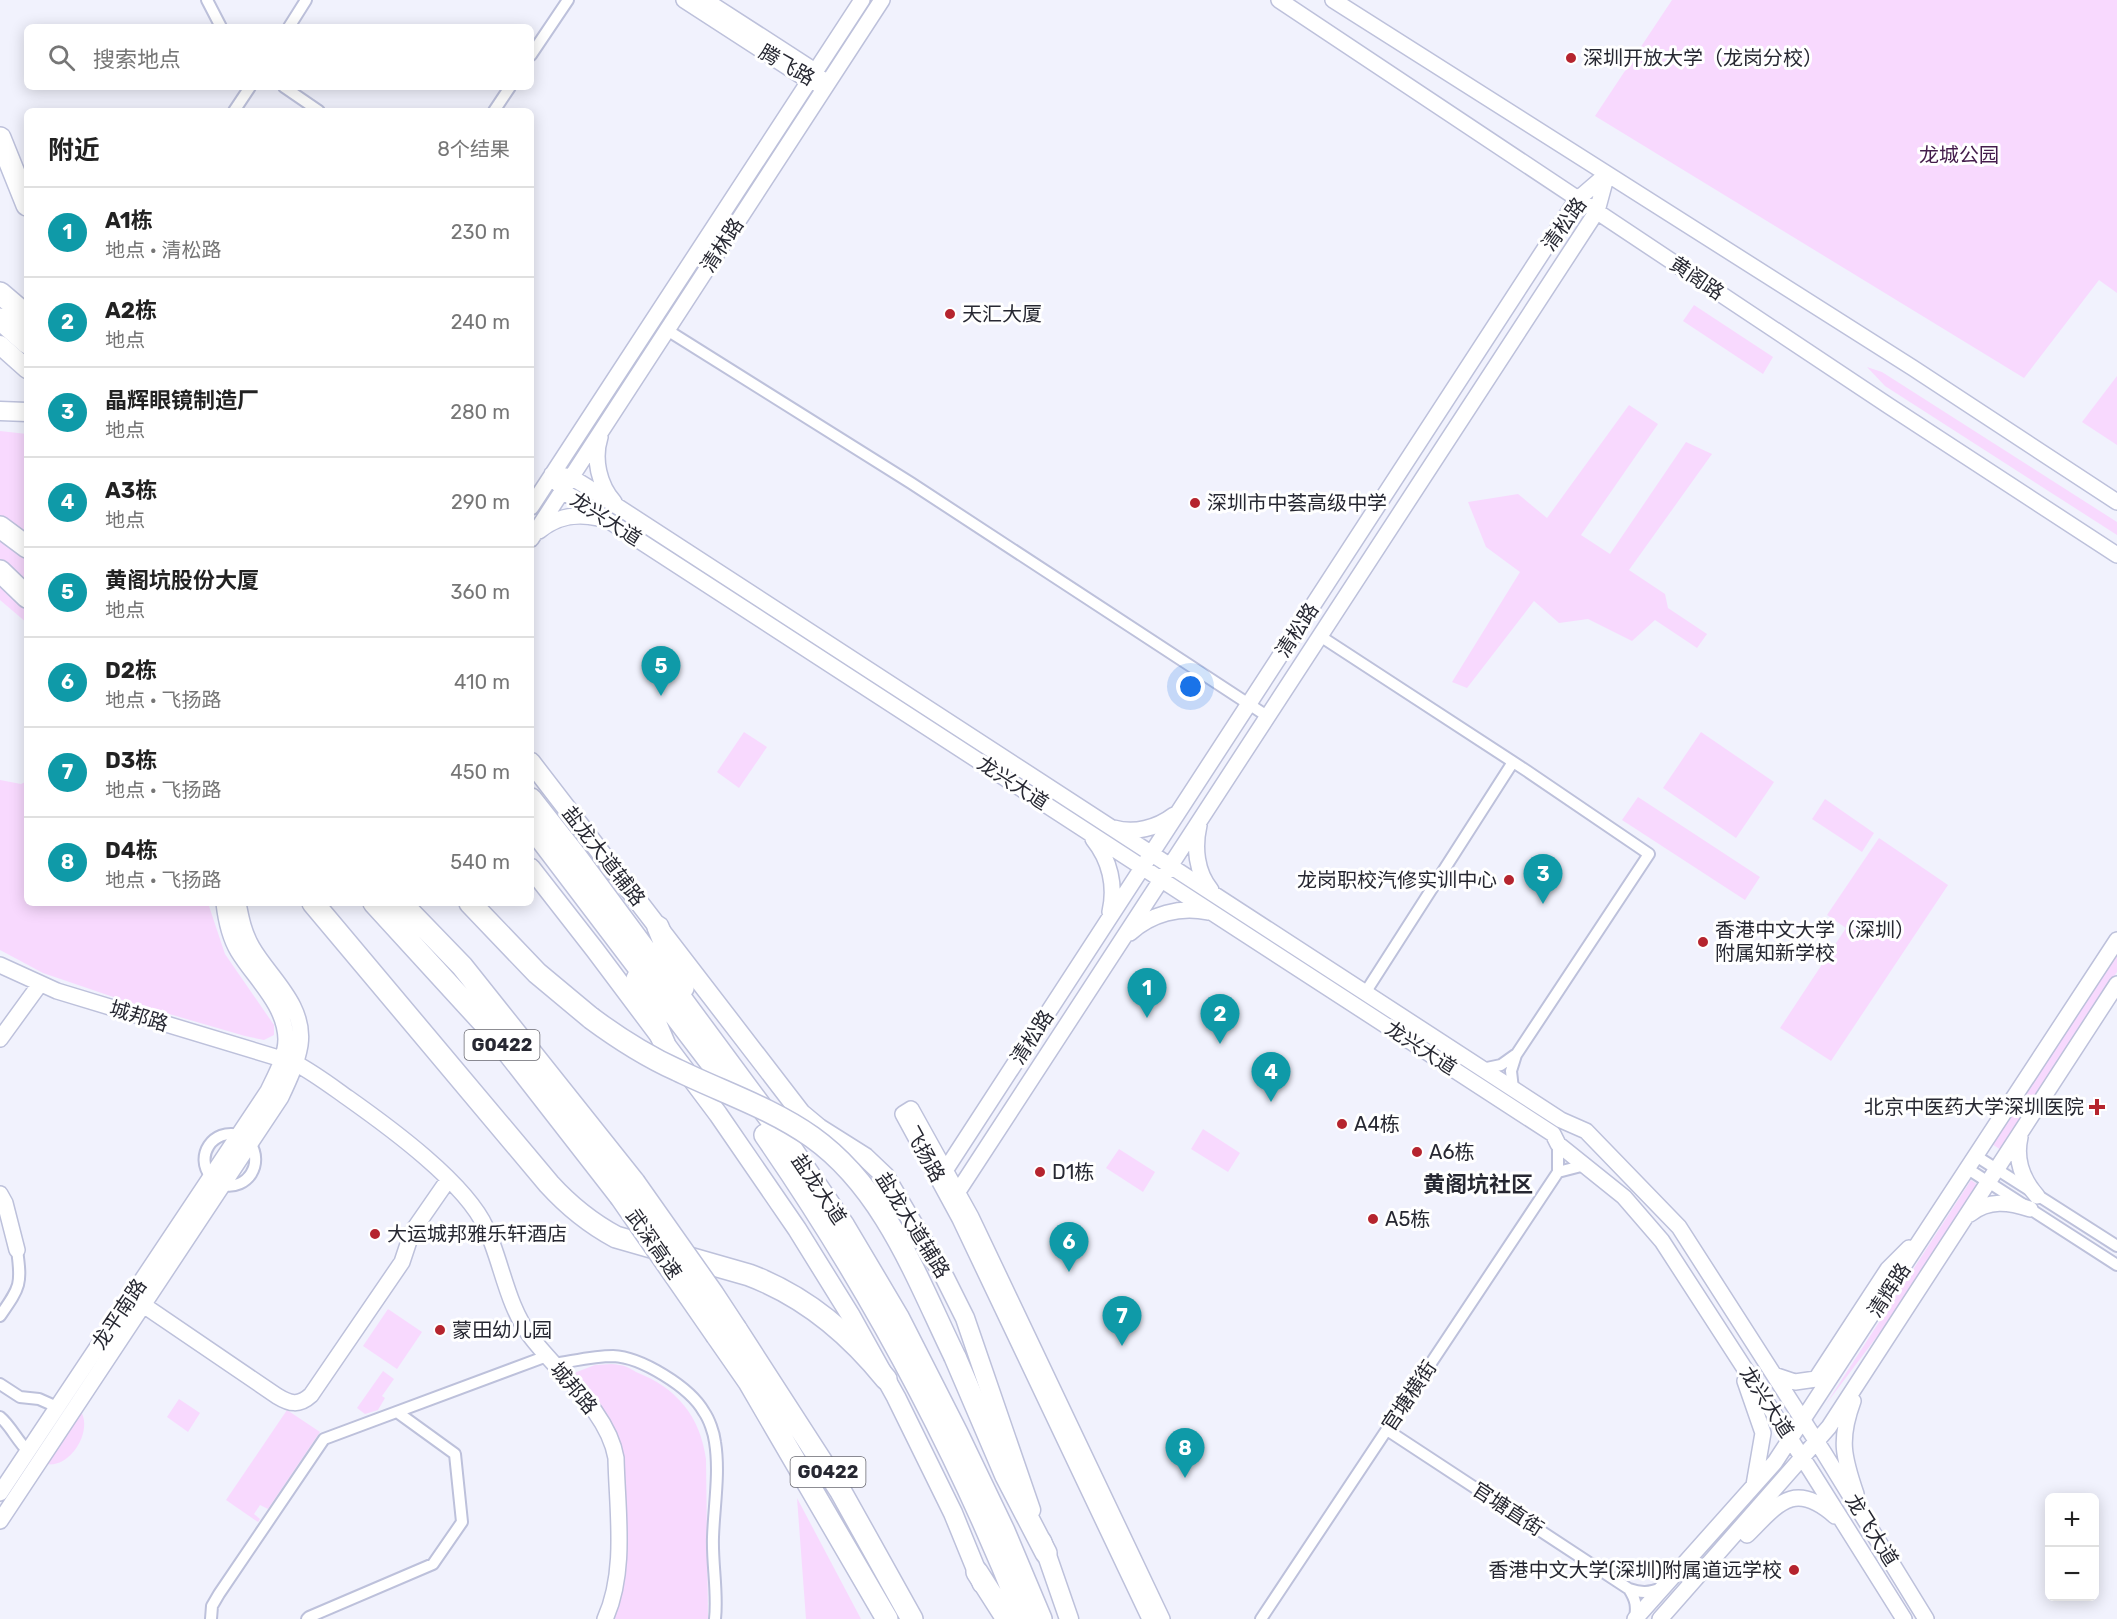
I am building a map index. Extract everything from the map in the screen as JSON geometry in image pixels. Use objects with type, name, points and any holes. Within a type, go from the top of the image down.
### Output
[{"type":"highway","points":[[0,138],[4,161],[24,201]]},
{"type":"highway","points":[[0,292],[24,313]]},
{"type":"highway","points":[[0,319],[24,340]]},
{"type":"highway","points":[[0,527],[24,545]]},
{"type":"highway","points":[[0,559],[24,578]]},
{"type":"highway","points":[[0,571],[24,594]]},
{"type":"highway","name":"盐龙大道","points":[[534,803],[575,855],[814,1181],[876,1280],[923,1365],[982,1483],[1041,1619]]},
{"type":"highway","name":"盐龙大道","points":[[534,830],[742,1103],[842,1251],[932,1416],[968,1490],[1024,1619]]},
{"type":"highway","points":[[316,906],[549,1184],[579,1214],[616,1237],[749,1275],[795,1296],[843,1332],[866,1354],[886,1380]]},
{"type":"highway","name":"武深高速","points":[[377,906],[493,1033],[627,1189],[713,1294],[727,1333],[749,1382],[887,1619]]},
{"type":"highway","name":"武深高速","points":[[404,906],[462,966],[627,1189]]},
{"type":"highway","points":[[473,906],[537,973],[591,1018],[651,1057],[794,1126],[835,1156],[860,1183],[888,1223],[955,1357],[1006,1476],[1046,1553]]},
{"type":"highway","points":[[658,927],[696,1019]]},
{"type":"highway","points":[[622,946],[664,1043]]},
{"type":"highway","name":"武深高速","points":[[727,1333],[840,1490],[912,1619]]},
{"type":"highway","points":[[977,1572],[1007,1619]]},
{"type":"main road","name":"腾飞路","points":[[684,0],[812,76]]},
{"type":"main road","name":"腾飞路","points":[[705,0],[826,86]]},
{"type":"main road","name":"清林路","points":[[534,502],[862,0]]},
{"type":"main road","name":"清林路","points":[[534,534],[882,0]]},
{"type":"main road","name":"黄阁路","points":[[1279,0],[2117,555]]},
{"type":"main road","name":"黄阁路","points":[[1333,0],[1913,368],[2117,502]]},
{"type":"main road","name":"清松路","points":[[942,1175],[1578,199],[1607,174]]},
{"type":"main road","name":"清松路","points":[[953,1195],[1597,211],[1607,174]]},
{"type":"main road","points":[[0,345],[24,366]]},
{"type":"main road","points":[[0,411],[24,412]]},
{"type":"main road","points":[[604,427],[598,444],[597,460],[600,475],[611,499],[622,510]]},
{"type":"main road","name":"龙兴大道","points":[[552,474],[571,477],[1561,1120],[1586,1131],[1679,1227],[1816,1441]]},
{"type":"main road","name":"龙兴大道","points":[[552,474],[562,491],[1553,1134],[1558,1144],[1624,1197],[1662,1241],[1803,1457]]},
{"type":"main road","points":[[534,536],[542,528],[570,515],[583,514],[614,524]]},
{"type":"main road","points":[[628,534],[637,520]]},
{"type":"main road","name":"盐龙大道辅路","points":[[534,766],[801,1113],[819,1128],[865,1157],[892,1186],[945,1278],[965,1318],[1069,1619]]},
{"type":"main road","points":[[1107,825],[1125,830],[1143,829],[1156,825],[1178,812]]},
{"type":"main road","points":[[1201,819],[1197,835],[1198,864],[1207,885],[1216,896]]},
{"type":"main road","points":[[1085,830],[1102,850],[1111,876],[1113,901],[1106,924]]},
{"type":"main road","points":[[534,872],[751,1160],[851,1316],[953,1513],[996,1619]]},
{"type":"main road","points":[[224,906],[228,929],[238,950],[274,1002],[283,1020],[288,1061]]},
{"type":"main road","points":[[239,906],[242,925],[252,947],[288,996],[297,1018],[301,1042],[288,1061]]},
{"type":"main road","points":[[1121,941],[1136,928],[1168,912],[1197,910],[1214,914]]},
{"type":"main road","name":"清辉路","points":[[1635,1619],[1775,1462],[2117,940]]},
{"type":"main road","name":"城邦路","points":[[0,965],[40,984],[81,998],[288,1061],[309,1070],[381,1122],[448,1180],[479,1215],[486,1228],[516,1310],[529,1336],[596,1413],[614,1444],[619,1569],[616,1589],[605,1619]]},
{"type":"main road","points":[[0,1039],[40,984]]},
{"type":"main road","name":"清辉路","points":[[1660,1619],[1829,1427],[2117,984]]},
{"type":"main road","name":"龙平南路","points":[[0,1521],[137,1301],[274,1094],[288,1061]]},
{"type":"main road","points":[[1965,1218],[1975,1210],[1995,1203],[2034,1202],[2020,1166],[2019,1143],[2022,1131]]},
{"type":"main road","name":"飞扬路","points":[[942,1175],[1150,1619]]},
{"type":"main road","points":[[137,1301],[283,1400],[295,1404],[300,1403],[311,1395],[402,1262],[412,1232],[448,1180]]},
{"type":"main road","name":"飞扬路","points":[[953,1195],[976,1228],[1162,1619]]},
{"type":"main road","points":[[2,1199],[17,1250]]},
{"type":"main road","points":[[1774,1375],[1795,1382],[1816,1379],[1888,1269],[1931,1227]]},
{"type":"main road","name":"龙平南路","points":[[0,1493],[57,1407],[137,1301]]},
{"type":"main road","points":[[1730,1345],[1750,1392],[1763,1433],[1754,1485]]},
{"type":"main road","points":[[1863,1517],[1848,1468],[1843,1436],[1845,1424],[1859,1388],[1877,1353]]},
{"type":"main road","name":"龙飞大道","points":[[1816,1441],[1926,1619]]},
{"type":"main road","name":"龙飞大道","points":[[1803,1457],[1904,1619]]},
{"type":"main road","points":[[1723,1548],[1746,1535],[1783,1501],[1794,1498],[1807,1497],[1819,1503],[1847,1527]]},
{"type":"street","points":[[207,0],[219,24]]},
{"type":"street","points":[[291,24],[306,0]]},
{"type":"street","points":[[534,51],[568,0]]},
{"type":"street","points":[[236,108],[248,90]]},
{"type":"street","points":[[288,90],[315,108]]},
{"type":"street","points":[[496,108],[508,90]]},
{"type":"street","points":[[667,330],[910,483],[1267,716]]},
{"type":"street","points":[[1320,636],[1513,762],[1649,855],[1515,1055],[1511,1071],[1513,1089]]},
{"type":"street","points":[[1365,993],[1513,762]]},
{"type":"street","points":[[1482,1069],[1501,1065],[1515,1055]]},
{"type":"street","points":[[217,1181],[238,1185],[252,1173],[256,1165],[256,1156],[244,1139]]},
{"type":"street","points":[[1558,1144],[1558,1172],[1585,1165]]},
{"type":"street","points":[[1972,1162],[2034,1202],[2117,1265]]},
{"type":"street","name":"官塘横街","points":[[1261,1619],[1558,1172]]},
{"type":"street","points":[[2034,1202],[2117,1246]]},
{"type":"street","points":[[0,1316],[20,1284],[17,1250]]},
{"type":"street","points":[[211,1619],[212,1606],[324,1439],[551,1360],[615,1356],[645,1365],[669,1379],[687,1393],[704,1411],[715,1441],[717,1475],[713,1539],[715,1619]]},
{"type":"street","points":[[0,1384],[20,1398],[39,1399],[57,1407]]},
{"type":"street","points":[[308,1619],[433,1564],[462,1522],[455,1454],[397,1412]]},
{"type":"street","points":[[0,1417],[28,1451]]},
{"type":"street","name":"官塘直街","points":[[1387,1430],[1629,1589]]},
{"type":"street","points":[[1629,1589],[1640,1593],[1663,1588]]},
{"type":"street","points":[[1629,1589],[1637,1608],[1635,1619]]},
{"type":"green space","name":"龙城公园","points":[[1672,0],[2117,0],[2117,293],[2099,280],[2024,378],[1595,116]]},
{"type":"green space","points":[[1694,305],[1773,357],[1763,374],[1683,321]]},
{"type":"green space","points":[[1867,367],[1882,372],[2117,522],[2117,535],[1885,386]]},
{"type":"green space","points":[[2117,376],[2117,445],[2082,422]]},
{"type":"green space","points":[[1629,405],[1658,424],[1581,535],[1610,554],[1686,442],[1712,454],[1629,570],[1665,594],[1668,608],[1707,634],[1697,648],[1655,620],[1632,641],[1588,619],[1559,623],[1534,601],[1467,688],[1452,682],[1520,572],[1486,547],[1468,502],[1518,494],[1547,518]]},
{"type":"green space","points":[[0,431],[24,434],[24,620],[0,600]]},
{"type":"green space","points":[[744,732],[767,747],[739,788],[717,772]]},
{"type":"green space","points":[[1701,732],[1774,782],[1736,838],[1663,788]]},
{"type":"green space","points":[[0,780],[21,784],[24,782],[24,906],[209,906],[225,954],[274,1025],[274,1035],[264,1040],[245,1036],[128,1002],[43,973],[0,950]]},
{"type":"green space","points":[[1638,797],[1760,877],[1745,900],[1622,820]]},
{"type":"green space","points":[[1825,799],[1874,833],[1862,852],[1812,819]]},
{"type":"green space","points":[[1879,838],[1948,885],[1831,1061],[1780,1028],[1846,928],[1827,915]]},
{"type":"green space","points":[[2117,950],[2117,972],[2001,1150],[1992,1144]]},
{"type":"green space","points":[[1203,1129],[1240,1153],[1228,1172],[1191,1149]]},
{"type":"green space","points":[[1119,1149],[1155,1172],[1143,1192],[1106,1168]]},
{"type":"green space","points":[[1971,1180],[1981,1187],[1882,1330],[1826,1404]]},
{"type":"green space","points":[[388,1309],[422,1332],[397,1369],[363,1346]]},
{"type":"green space","points":[[595,1365],[623,1366],[663,1386],[684,1405],[698,1430],[706,1459],[708,1619],[611,1619],[623,1522],[603,1414],[574,1373]]},
{"type":"green space","points":[[383,1371],[394,1379],[382,1396],[385,1398],[378,1410],[365,1414],[357,1408]]},
{"type":"green space","points":[[179,1399],[200,1413],[188,1432],[167,1417]]},
{"type":"green space","points":[[79,1408],[84,1427],[77,1447],[61,1462],[42,1463]]},
{"type":"green space","points":[[287,1410],[320,1432],[268,1509],[260,1505],[254,1514],[260,1519],[258,1522],[226,1500]]},
{"type":"green space","points":[[797,1498],[861,1619],[806,1619]]},
{"type":"place","name":"深圳开放大学（龙岗分校）","points":[[1571,58]]},
{"type":"place","name":"天汇大厦","points":[[950,314]]},
{"type":"place","name":"深圳市中荟高级中学","points":[[1195,503]]},
{"type":"place","name":"黄阁坑股份大厦","points":[[661,696]]},
{"type":"place","name":"龙岗职校汽修实训中心","points":[[1509,880]]},
{"type":"place","name":"晶辉眼镜制造厂","points":[[1543,904]]},
{"type":"place","name":"香港中文大学（深圳） 附属知新学校","points":[[1703,942]]},
{"type":"place","name":"A1栋","points":[[1147,1018]]},
{"type":"place","name":"A2栋","points":[[1220,1044]]},
{"type":"place","name":"A3栋","points":[[1271,1102]]},
{"type":"place","name":"北京中医药大学深圳医院","points":[[2097,1107]]},
{"type":"place","name":"A4栋","points":[[1342,1124]]},
{"type":"place","name":"A6栋","points":[[1417,1152]]},
{"type":"place","name":"D1栋","points":[[1040,1172]]},
{"type":"place","name":"A5栋","points":[[1373,1219]]},
{"type":"place","name":"大运城邦雅乐轩酒店","points":[[375,1234]]},
{"type":"place","name":"D2栋","points":[[1069,1272]]},
{"type":"place","name":"蒙田幼儿园","points":[[440,1330]]},
{"type":"place","name":"D3栋","points":[[1122,1346]]},
{"type":"place","name":"D4栋","points":[[1185,1478]]},
{"type":"place","name":"香港中文大学(深圳)附属道远学校","points":[[1794,1570]]},
{"type":"district","name":"黄阁坑社区","points":[[1478,1184]]}]
